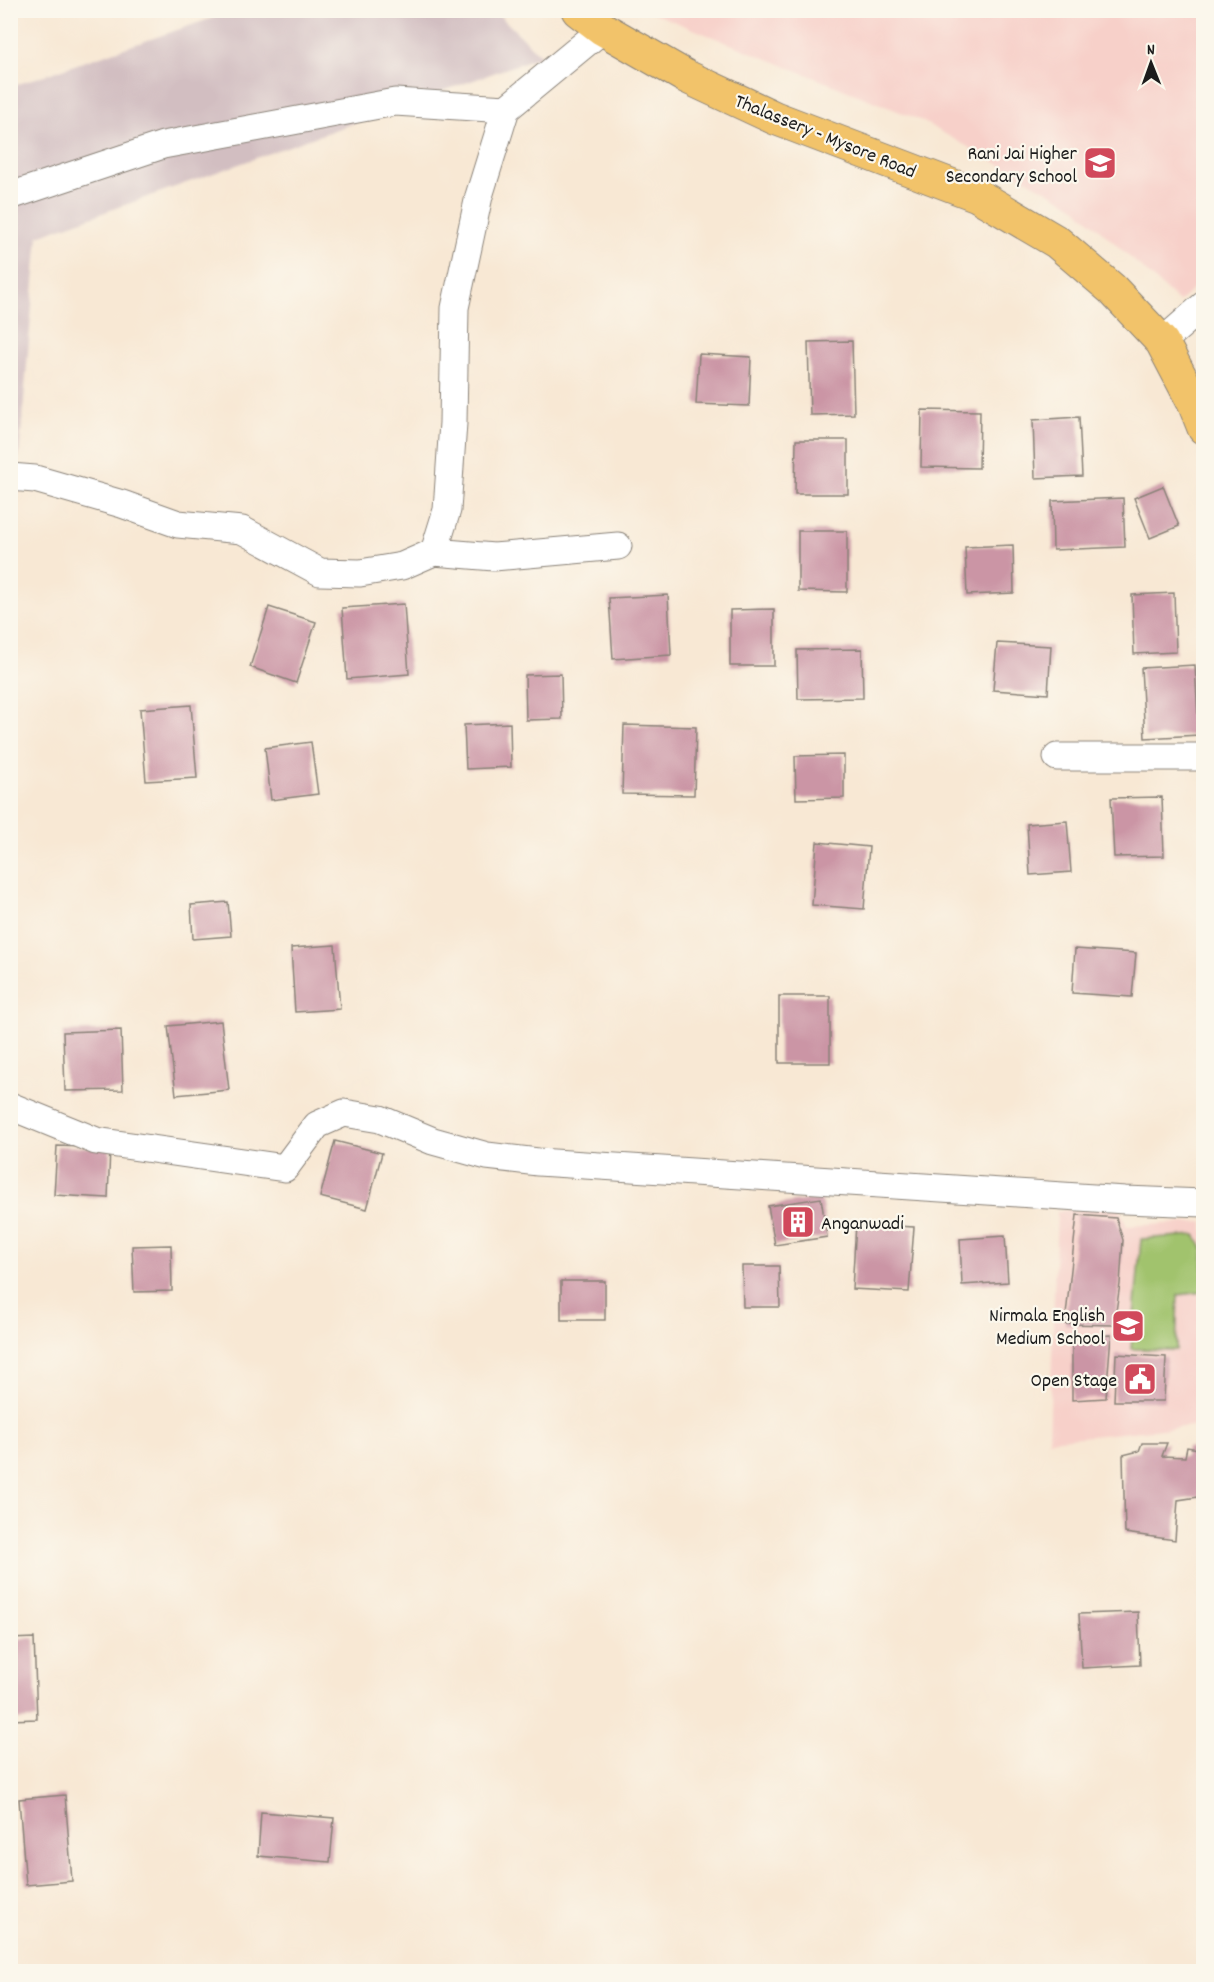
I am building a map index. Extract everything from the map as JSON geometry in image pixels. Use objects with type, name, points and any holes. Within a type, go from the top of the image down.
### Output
[{"type":"main road","name":"Thalassery - Mysore Road","points":[[591,20],[685,76],[775,118],[977,195],[1057,242],[1112,289],[1162,342],[1194,403],[1203,428]]},
{"type":"street","points":[[434,552],[447,510],[453,423],[455,308],[479,196],[506,109],[591,20]]},
{"type":"street","points":[[10,196],[163,145],[395,102],[506,109]]},
{"type":"street","points":[[1162,342],[1203,305]]},
{"type":"street","points":[[10,477],[35,479],[122,504],[178,524],[242,530],[320,572],[360,573],[402,566],[434,552],[494,557],[618,546]]},
{"type":"street","points":[[1057,758],[1203,757]]},
{"type":"street","points":[[10,1106],[96,1141],[285,1168],[317,1125],[344,1113],[380,1119],[433,1141],[487,1156],[538,1162],[1125,1200],[1203,1203]]},
{"type":"shaded area","points":[[233,11],[495,11],[541,56],[38,236],[19,457],[10,457],[10,87]]},
{"type":"shaded area","name":"Rani Jai Higher Secondary School","points":[[648,11],[1203,11],[1203,280],[1179,302],[1074,206],[920,120]]},
{"type":"shaded area","name":"Nirmala English Medium School","points":[[1118,1205],[1127,1226],[1203,1222],[1203,1425],[1049,1440],[1057,1211]]},
{"type":"green space","points":[[1195,1235],[1203,1248],[1203,1292],[1178,1295],[1176,1350],[1131,1349],[1141,1239]]},
{"type":"building","points":[[852,341],[854,414],[810,415],[808,342]]},
{"type":"building","points":[[699,354],[751,357],[749,406],[696,404]]},
{"type":"building","points":[[922,410],[980,411],[979,468],[921,467]]},
{"type":"building","points":[[1079,417],[1082,476],[1035,478],[1033,420]]},
{"type":"building","points":[[796,440],[848,440],[848,494],[795,494]]},
{"type":"building","points":[[1163,486],[1179,526],[1150,538],[1134,498]]},
{"type":"building","points":[[1123,498],[1125,547],[1053,550],[1052,501]]},
{"type":"building","points":[[798,531],[847,531],[847,592],[798,591]]},
{"type":"building","points":[[1013,545],[1014,593],[967,595],[965,547]]},
{"type":"building","points":[[1174,593],[1176,652],[1134,654],[1132,595]]},
{"type":"building","points":[[668,595],[671,655],[613,659],[609,598]]},
{"type":"building","points":[[404,604],[409,674],[347,679],[342,608]]},
{"type":"building","points":[[269,607],[316,622],[296,683],[250,667]]},
{"type":"building","points":[[774,609],[774,666],[730,666],[730,610]]},
{"type":"building","points":[[997,643],[1051,646],[1048,694],[993,690]]},
{"type":"building","points":[[862,649],[863,698],[798,699],[797,650]]},
{"type":"building","points":[[1195,665],[1199,735],[1145,738],[1141,668]]},
{"type":"building","points":[[561,674],[562,719],[526,720],[525,675]]},
{"type":"building","points":[[191,705],[197,778],[146,781],[140,709]]},
{"type":"building","points":[[510,723],[511,767],[466,769],[464,725]]},
{"type":"building","points":[[624,725],[696,727],[694,795],[622,794]]},
{"type":"building","points":[[311,742],[318,794],[271,800],[265,748]]},
{"type":"building","points":[[844,755],[844,798],[796,799],[795,756]]},
{"type":"building","points":[[1162,797],[1164,856],[1114,857],[1111,798]]},
{"type":"building","points":[[1067,821],[1071,872],[1030,875],[1027,824]]},
{"type":"building","points":[[817,842],[869,847],[864,909],[812,905]]},
{"type":"building","points":[[228,902],[231,936],[193,939],[191,905]]},
{"type":"building","points":[[335,945],[340,1009],[295,1012],[291,948]]},
{"type":"building","points":[[1075,949],[1136,953],[1132,997],[1072,993]]},
{"type":"building","points":[[779,996],[830,996],[830,1063],[779,1063]]},
{"type":"building","points":[[221,1021],[229,1090],[176,1095],[168,1026]]},
{"type":"building","points":[[121,1030],[123,1090],[65,1091],[63,1032]]},
{"type":"building","points":[[335,1141],[382,1153],[367,1209],[320,1197]]},
{"type":"building","points":[[57,1146],[110,1148],[108,1198],[54,1195]]},
{"type":"building","name":"Anganwadi","points":[[821,1198],[827,1237],[775,1245],[768,1206]]},
{"type":"building","name":"Nirmala English Medium School","points":[[1077,1215],[1116,1218],[1123,1240],[1114,1325],[1065,1324]]},
{"type":"building","points":[[856,1224],[914,1227],[909,1292],[852,1289]]},
{"type":"building","points":[[1005,1236],[1008,1282],[962,1285],[960,1239]]},
{"type":"building","points":[[171,1245],[172,1291],[134,1292],[132,1246]]},
{"type":"building","points":[[742,1266],[779,1266],[780,1307],[743,1307]]},
{"type":"building","points":[[561,1281],[605,1281],[605,1320],[561,1320]]},
{"type":"building","name":"Nirmala English Medium School","points":[[1111,1335],[1106,1398],[1072,1400],[1072,1337]]},
{"type":"building","name":"Open Stage","points":[[1116,1354],[1166,1357],[1164,1401],[1114,1401]]},
{"type":"building","points":[[1142,1443],[1167,1443],[1162,1456],[1185,1457],[1187,1447],[1204,1450],[1204,1496],[1178,1500],[1175,1540],[1125,1533],[1123,1455],[1139,1451]]},
{"type":"building","points":[[1138,1612],[1140,1665],[1082,1668],[1079,1614]]},
{"type":"building","points":[[34,1638],[37,1719],[10,1720],[10,1639]]},
{"type":"building","points":[[65,1795],[72,1881],[26,1885],[19,1799]]},
{"type":"building","points":[[261,1812],[334,1818],[330,1862],[258,1856]]},
{"type":"place","name":"Rani Jai Higher Secondary School","points":[[1100,163]]},
{"type":"place","name":"Anganwadi","points":[[798,1222]]},
{"type":"place","name":"Nirmala English Medium School","points":[[1128,1326]]},
{"type":"place","name":"Open Stage","points":[[1140,1379]]}]
